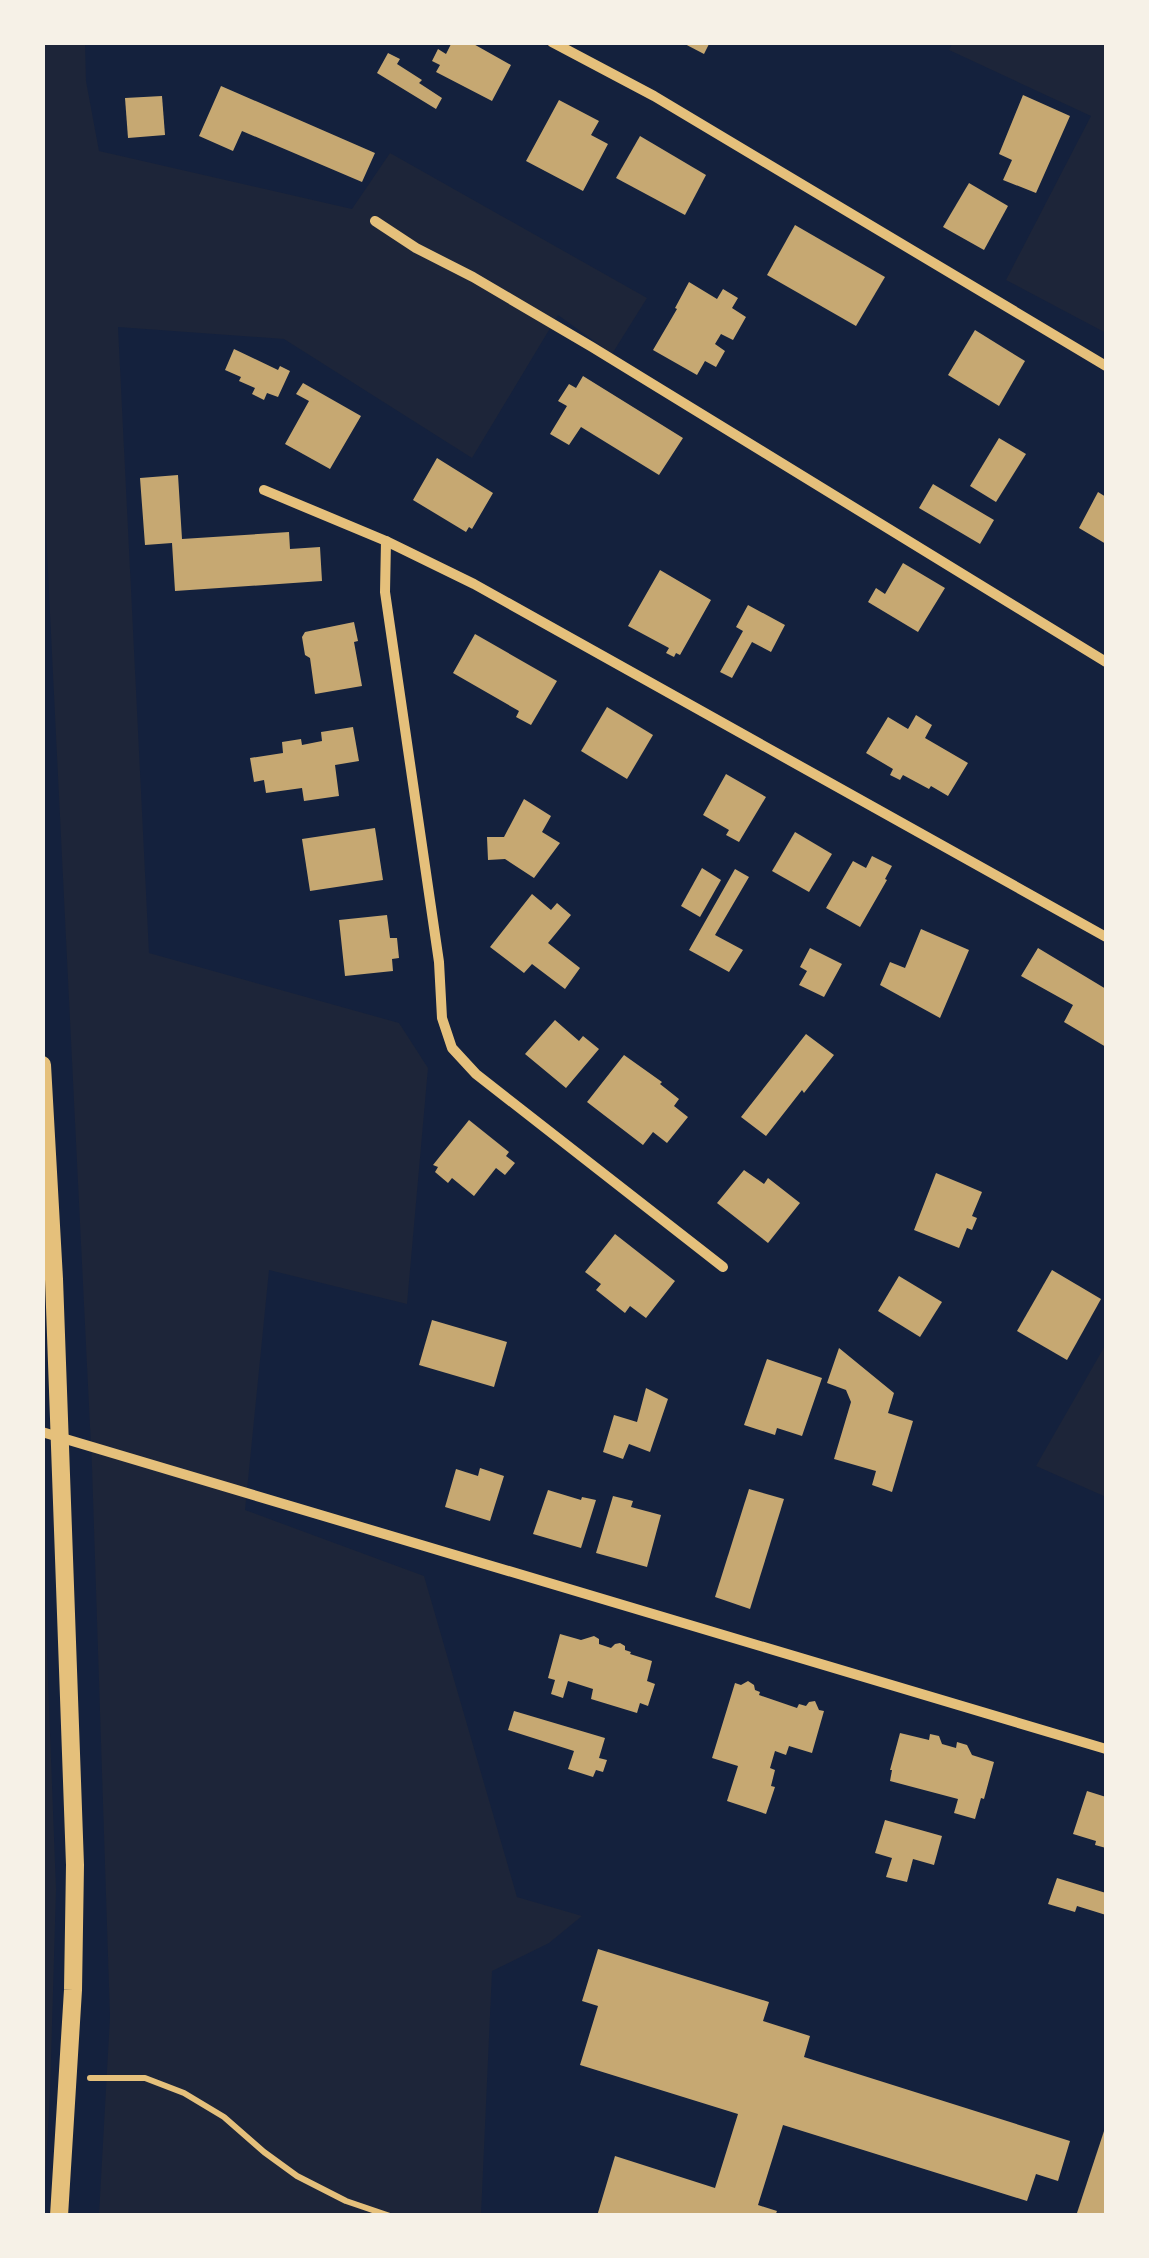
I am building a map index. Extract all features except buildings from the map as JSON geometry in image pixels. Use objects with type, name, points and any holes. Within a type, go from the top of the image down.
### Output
[{"type":"street","points":[[552,42],[654,96],[1106,366]]},
{"type":"street","points":[[375,221],[609,358],[1106,662]]},
{"type":"street","points":[[264,490],[474,584],[1106,937]]},
{"type":"street","points":[[386,542],[385,592],[440,962],[442,1018],[452,1048],[476,1074],[723,1267]]},
{"type":"street","points":[[42,1066],[54,1278],[75,1865],[69,2078],[59,2216]]},
{"type":"street","points":[[42,1432],[1106,1750]]},
{"type":"path","points":[[69,2078],[144,2078],[184,2093],[224,2116],[298,2176],[390,2216]]},
{"type":"shaded area","points":[[953,42],[1106,43],[1106,333],[1006,280],[1091,116],[949,50]]},
{"type":"shaded area","points":[[42,43],[85,43],[86,81],[99,151],[352,209],[390,153],[647,298],[612,354],[558,315],[472,458],[284,339],[118,327],[149,953],[399,1023],[428,1068],[407,1304],[269,1270],[245,1510],[424,1576],[517,1897],[582,1916],[549,1943],[492,1971],[481,2215],[99,2215],[110,2017],[92,1467],[43,471]]},
{"type":"shaded area","points":[[1106,1344],[1106,1497],[1036,1466]]},
{"type":"shaded area","points":[[43,1550],[56,1889],[43,2213]]}]
